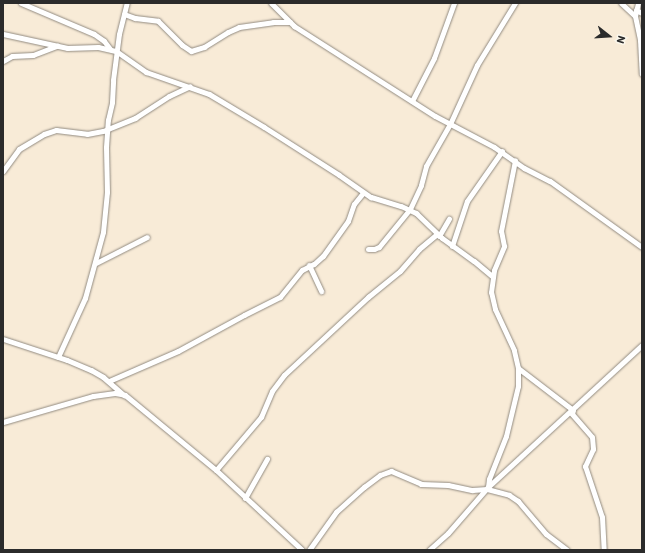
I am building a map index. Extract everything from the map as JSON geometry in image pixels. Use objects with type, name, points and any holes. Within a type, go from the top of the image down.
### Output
[{"type":"street","points":[[21,3],[94,34],[104,41],[110,49]]},
{"type":"street","points":[[58,356],[79,313],[96,262],[106,216],[108,129],[112,102],[116,51],[127,3]]},
{"type":"street","points":[[271,3],[290,22],[412,101],[450,124],[502,152],[524,168],[550,181],[642,247]]},
{"type":"street","points":[[412,101],[438,49],[454,3]]},
{"type":"street","points":[[368,249],[379,247],[410,209],[421,185],[426,166],[450,124],[482,55],[515,3]]},
{"type":"street","points":[[621,3],[635,13],[642,13]]},
{"type":"street","points":[[638,3],[635,13],[640,40],[642,74]]},
{"type":"street","points":[[124,14],[135,18],[158,21],[182,45],[191,51],[204,48],[239,27],[262,23],[290,22]]},
{"type":"street","points":[[3,34],[57,46],[110,49],[116,51],[146,72],[190,86],[222,100],[378,201],[410,209],[420,216],[438,235],[492,276]]},
{"type":"street","points":[[3,60],[12,56],[33,55],[57,46]]},
{"type":"street","points":[[3,171],[19,149],[44,134],[56,130],[87,134],[108,129],[135,118],[169,96],[190,86]]},
{"type":"street","points":[[452,246],[467,201],[502,152]]},
{"type":"street","points":[[487,488],[489,479],[506,436],[518,386],[518,368],[514,350],[493,303],[490,292],[492,276],[504,246],[502,231],[515,160]]},
{"type":"street","points":[[108,382],[178,351],[244,315],[276,300],[288,289],[302,270],[309,265],[314,264],[323,256],[348,221],[354,204],[363,192]]},
{"type":"street","points":[[216,470],[261,417],[276,384],[293,366],[368,297],[392,278],[419,249],[438,235],[449,219]]},
{"type":"street","points":[[96,262],[146,237]]},
{"type":"street","points":[[309,265],[321,291]]},
{"type":"street","points":[[3,339],[58,356],[91,370],[125,395],[216,470],[302,550]]},
{"type":"street","points":[[429,550],[448,533],[487,488],[642,345]]},
{"type":"street","points":[[518,368],[573,410]]},
{"type":"street","points":[[3,422],[93,396],[114,393],[125,395]]},
{"type":"street","points":[[573,410],[572,414],[594,441],[593,449],[585,466],[602,517],[604,550]]},
{"type":"street","points":[[245,498],[267,459]]},
{"type":"street","points":[[309,550],[336,512],[364,487],[389,471],[395,471],[422,484],[448,485],[472,490],[487,488],[515,498],[546,534],[567,550]]}]
